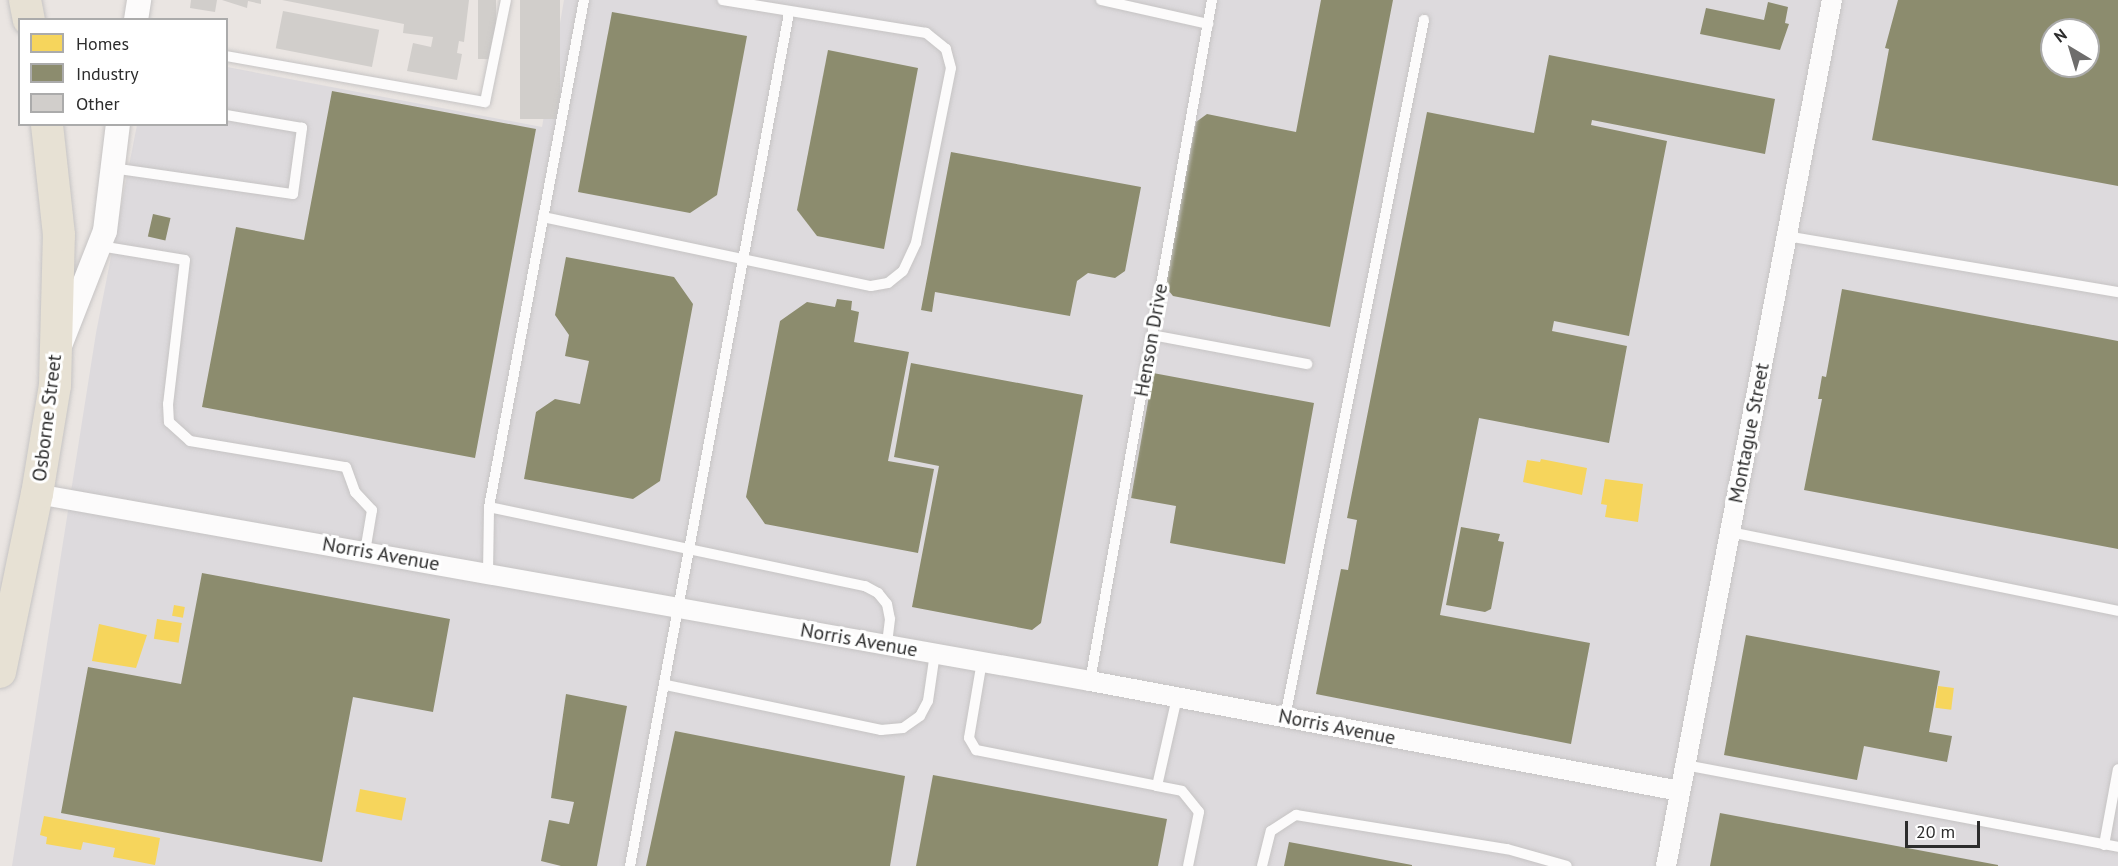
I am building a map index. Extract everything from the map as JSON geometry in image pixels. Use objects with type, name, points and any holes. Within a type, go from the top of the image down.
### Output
[{"type":"main road","points":[[25,0],[29,18]]},
{"type":"main road","name":"Osborne Street","points":[[0,672],[37,494],[55,385],[59,235],[49,126]]},
{"type":"street","points":[[136,18],[139,0]]},
{"type":"street","name":"Montague Street","points":[[1666,866],[1832,0]]},
{"type":"street","points":[[56,357],[105,231],[118,126]]},
{"type":"street","name":"Norris Avenue","points":[[37,494],[982,661],[1680,791]]},
{"type":"lane","points":[[228,56],[485,102],[506,0]]},
{"type":"lane","points":[[488,573],[489,507],[584,0]]},
{"type":"lane","points":[[543,217],[871,286],[888,283],[903,271],[916,243],[951,68],[946,49],[926,33],[789,13],[723,0]]},
{"type":"lane","points":[[1101,0],[1208,24]]},
{"type":"lane","name":"Henson Drive","points":[[1090,681],[1212,0]]},
{"type":"lane","points":[[630,866],[681,608],[687,549],[745,259],[789,13]]},
{"type":"lane","points":[[1285,717],[1424,20]]},
{"type":"lane","points":[[112,168],[293,194],[302,128],[228,115]]},
{"type":"lane","points":[[1786,236],[2118,292]]},
{"type":"lane","points":[[99,246],[185,260],[168,404],[170,422],[190,441],[346,467],[355,492],[372,510],[365,552]]},
{"type":"lane","points":[[1152,335],[1307,364]]},
{"type":"lane","points":[[489,507],[865,586],[878,593],[887,604],[891,619],[887,645]]},
{"type":"lane","points":[[1730,532],[2118,610]]},
{"type":"lane","points":[[666,685],[881,730],[903,728],[920,716],[928,701],[935,653]]},
{"type":"lane","points":[[982,661],[969,738],[976,750],[1182,791],[1199,812],[1188,866]]},
{"type":"lane","points":[[1157,786],[1177,697]]},
{"type":"lane","points":[[1685,765],[2118,847]]},
{"type":"lane","points":[[2104,845],[2118,769]]},
{"type":"lane","points":[[1262,866],[1271,831],[1296,815],[1507,849],[1567,866]]},
{"type":"shaded area","points":[[564,0],[2118,0],[2118,866],[12,866],[96,333],[137,126],[228,126],[228,67],[542,127]]},
{"type":"building: Homes","points":[[1541,459],[1587,468],[1582,495],[1523,482],[1527,460],[1540,462]]},
{"type":"building: Homes","points":[[1605,479],[1643,484],[1638,522],[1605,517],[1607,505],[1601,504]]},
{"type":"building: Homes","points":[[174,605],[185,607],[183,618],[172,616]]},
{"type":"building: Homes","points":[[157,619],[182,623],[179,643],[154,639]]},
{"type":"building: Homes","points":[[99,624],[147,635],[136,668],[92,661]]},
{"type":"building: Homes","points":[[1938,686],[1954,688],[1951,710],[1935,708]]},
{"type":"building: Homes","points":[[360,789],[406,798],[402,821],[356,812]]},
{"type":"building: Homes","points":[[44,816],[160,838],[155,865],[113,857],[115,848],[83,842],[81,850],[46,844],[47,837],[40,835]]},
{"type":"building: Industry","points":[[1321,0],[1393,0],[1330,327],[1173,296],[1164,285],[1196,122],[1207,114],[1296,132]]},
{"type":"building: Industry","points":[[1898,0],[2118,0],[2118,186],[1872,140],[1889,49],[1885,48]]},
{"type":"building: Industry","points":[[1768,2],[1788,7],[1785,23],[1789,24],[1780,50],[1700,34],[1706,8],[1764,20]]},
{"type":"building: Industry","points":[[612,12],[747,36],[717,195],[690,213],[578,192]]},
{"type":"building: Industry","points":[[828,50],[918,68],[884,249],[817,236],[797,210]]},
{"type":"building: Industry","points":[[1549,55],[1775,99],[1765,154],[1592,120],[1591,125],[1667,141],[1629,336],[1554,321],[1552,331],[1627,346],[1609,443],[1479,418],[1440,615],[1590,643],[1571,744],[1316,694],[1341,569],[1348,570],[1357,520],[1347,518],[1427,112],[1534,133]]},
{"type":"building: Industry","points":[[332,91],[536,129],[475,458],[202,407],[236,227],[304,240]]},
{"type":"building: Industry","points":[[951,152],[1141,187],[1125,271],[1115,278],[1088,273],[1077,281],[1070,316],[935,292],[932,312],[921,310]]},
{"type":"building: Industry","points":[[153,214],[171,218],[165,240],[148,236]]},
{"type":"building: Industry","points":[[566,257],[674,277],[693,304],[660,481],[633,499],[524,479],[536,412],[555,399],[580,404],[589,361],[565,356],[569,335],[555,315]]},
{"type":"building: Industry","points":[[1842,289],[2118,341],[2118,549],[1804,490],[1822,399],[1818,399],[1822,376],[1826,377]]},
{"type":"building: Industry","points":[[837,299],[852,301],[851,310],[859,312],[854,342],[909,352],[888,461],[934,469],[918,553],[765,524],[746,497],[780,321],[807,302],[835,307]]},
{"type":"building: Industry","points":[[911,363],[1083,395],[1041,623],[1032,630],[912,607],[939,466],[894,457]]},
{"type":"building: Industry","points":[[1153,373],[1314,403],[1285,564],[1170,543],[1176,506],[1131,498]]},
{"type":"building: Industry","points":[[1461,527],[1500,534],[1498,541],[1504,542],[1491,609],[1485,612],[1446,605]]},
{"type":"building: Industry","points":[[202,573],[450,619],[433,712],[353,697],[322,862],[61,813],[88,667],[181,684]]},
{"type":"building: Industry","points":[[1746,635],[1940,671],[1929,732],[1952,736],[1947,762],[1864,746],[1857,780],[1724,755]]},
{"type":"building: Industry","points":[[566,694],[627,706],[597,866],[561,866],[541,861],[549,820],[569,824],[574,802],[551,798]]},
{"type":"building: Industry","points":[[675,731],[905,776],[890,866],[646,866]]},
{"type":"building: Industry","points":[[933,775],[1167,819],[1158,866],[916,866]]},
{"type":"building: Industry","points":[[1720,813],[1998,865],[1998,866],[1710,866]]},
{"type":"building: Industry","points":[[1289,842],[1412,865],[1412,866],[1284,866]]},
{"type":"building: Other","points":[[191,0],[217,0],[215,12],[190,8]]},
{"type":"building: Other","points":[[222,0],[261,0],[261,4],[248,1],[247,8]]},
{"type":"building: Other","points":[[282,0],[469,0],[464,42],[459,41],[457,53],[462,54],[457,80],[407,71],[413,43],[431,47],[433,37],[403,33],[404,24]]},
{"type":"building: Other","points":[[478,0],[496,0],[496,59],[478,59]]},
{"type":"building: Other","points":[[520,0],[560,0],[560,119],[520,119]]},
{"type":"building: Other","points":[[283,11],[379,30],[372,67],[276,48]]}]
